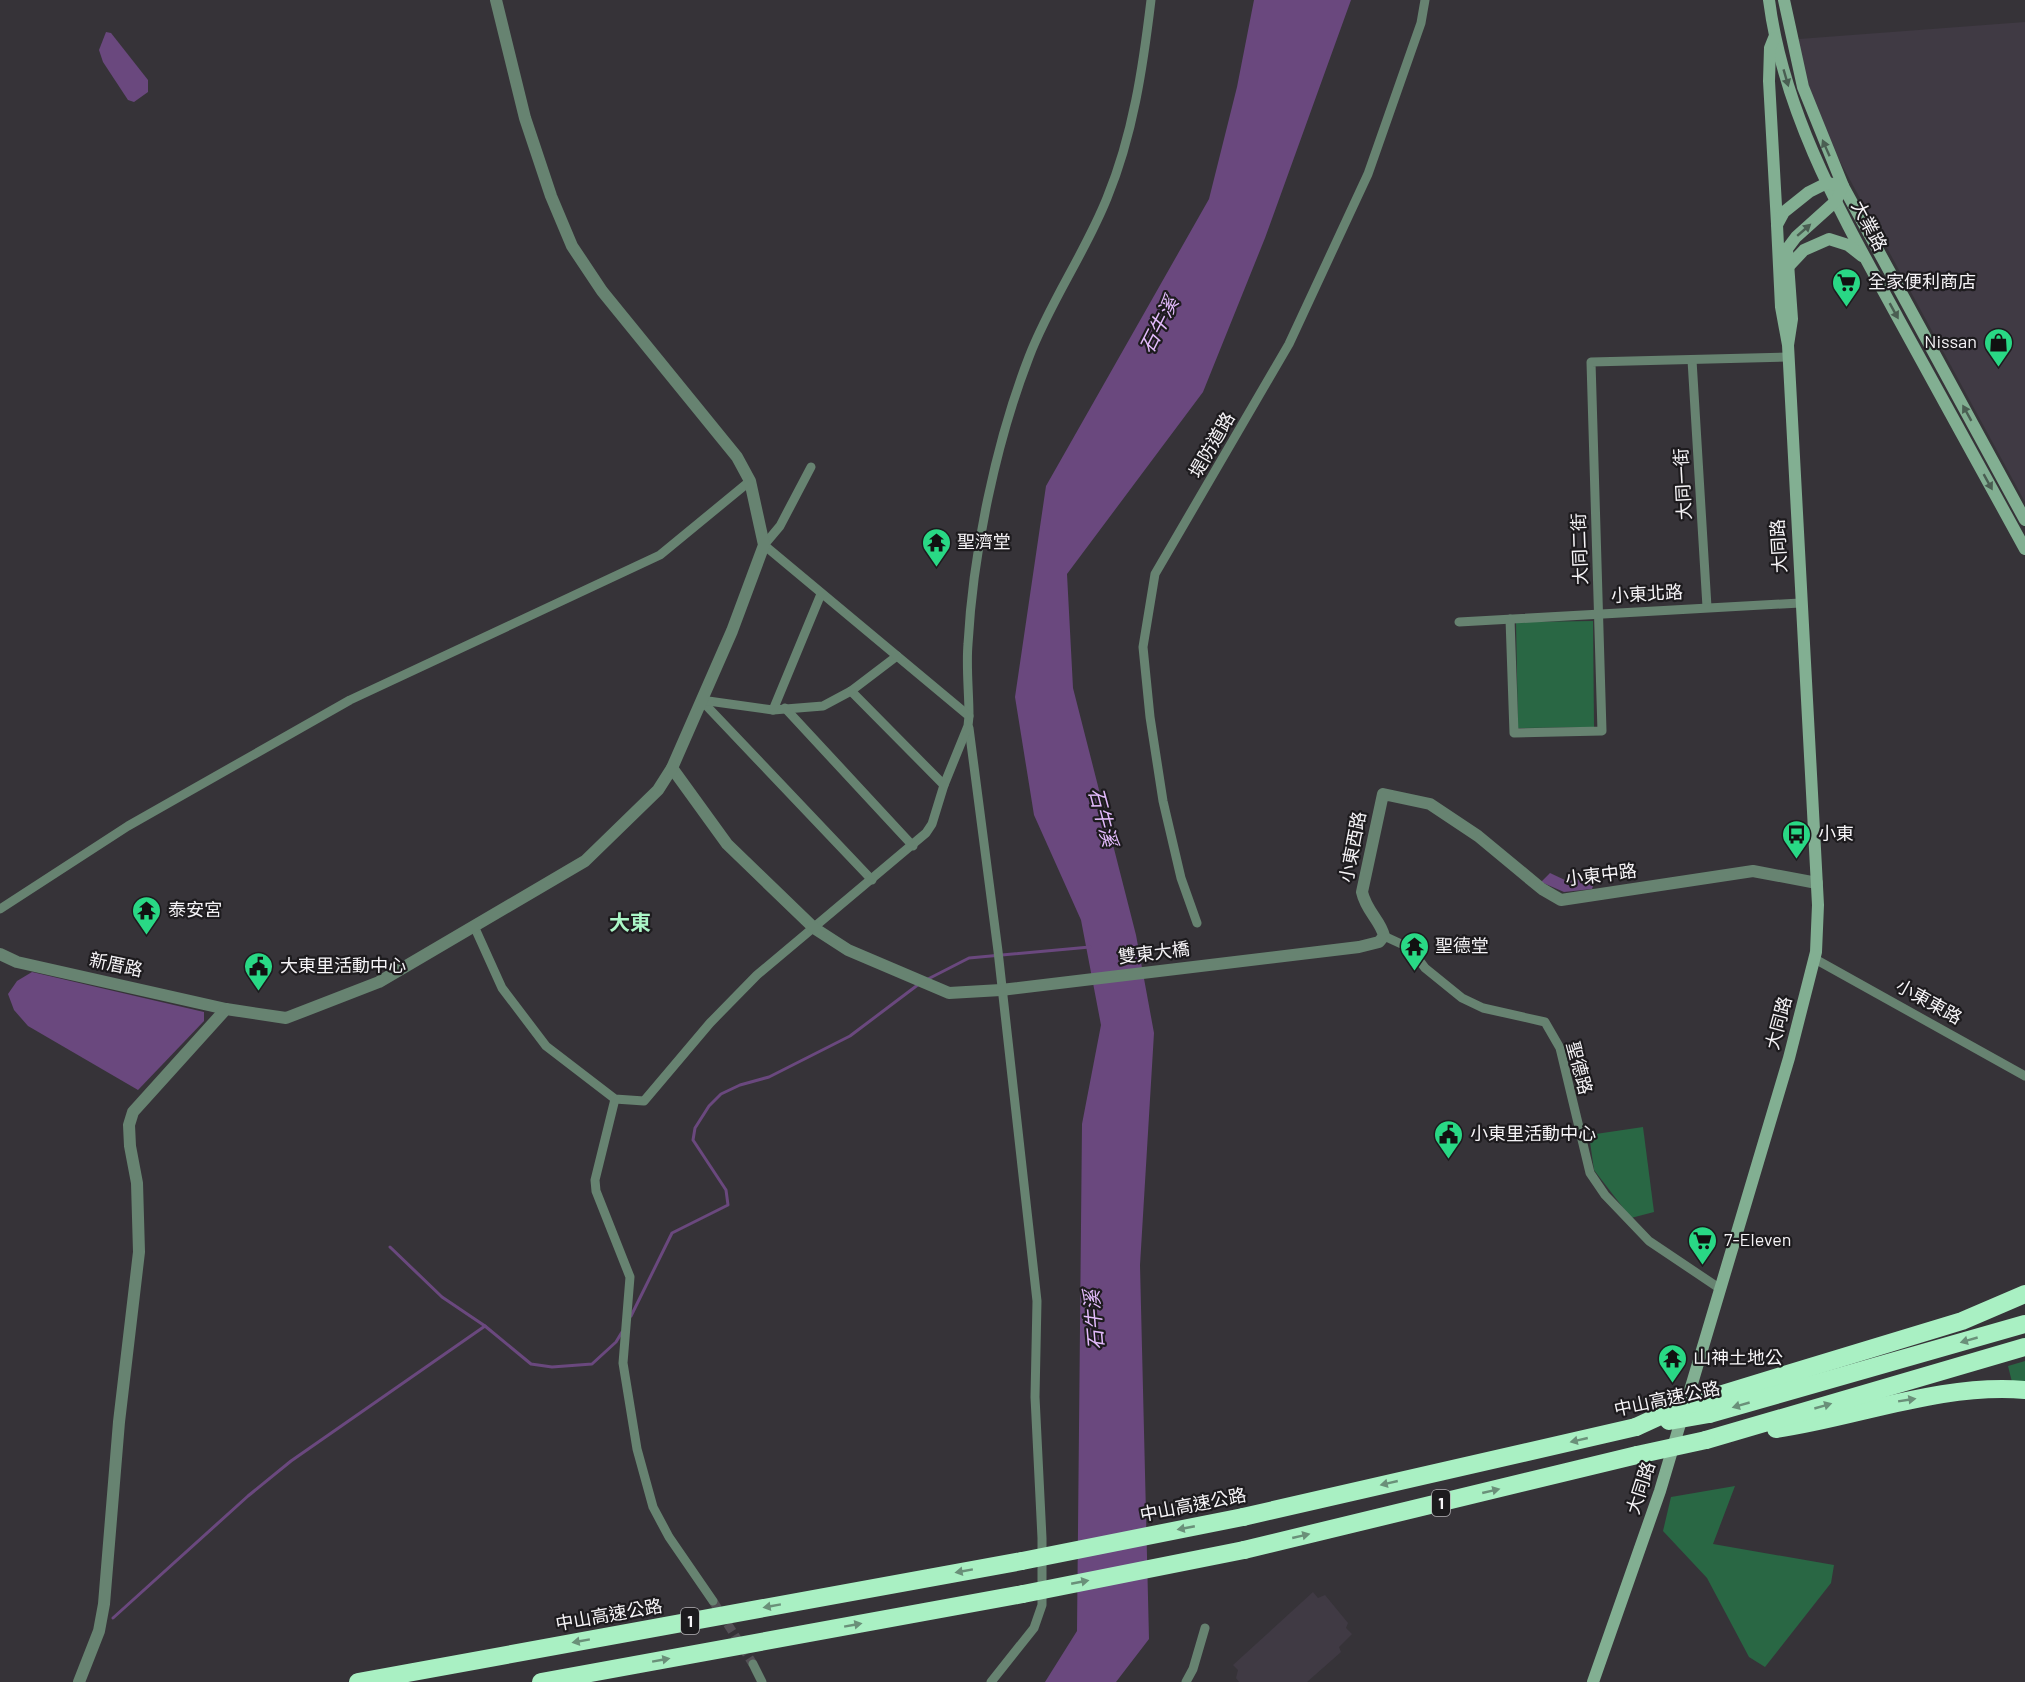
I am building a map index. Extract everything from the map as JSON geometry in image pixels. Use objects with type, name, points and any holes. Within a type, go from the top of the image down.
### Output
[{"type":"highway","points":[[1962,1321],[2025,1294]]},
{"type":"highway","points":[[1636,1427],[1673,1410],[1719,1395],[2025,1302]]},
{"type":"highway","name":"中山高速公路","points":[[358,1682],[1022,1561],[1243,1517],[1636,1427],[1709,1414],[2025,1324]]},
{"type":"highway","name":"1","points":[[541,1682],[1023,1594],[1244,1550],[1706,1440],[2025,1347]]},
{"type":"highway","points":[[1706,1440],[1816,1423],[1901,1401],[1968,1392],[2025,1390]]},
{"type":"main road","name":"大業路","points":[[1769,0],[1774,37],[1794,104],[1827,183],[1866,259],[2025,549]]},
{"type":"main road","name":"大業路","points":[[1784,0],[1803,87],[1843,186],[2025,519]]},
{"type":"main road","name":"大同路","points":[[1593,1682],[1660,1491],[1789,1058],[1815,959],[1818,935],[1788,351],[1780,308],[1769,81],[1770,48],[1774,37]]},
{"type":"main road","points":[[1777,225],[1784,212],[1797,200],[1827,183],[1843,186]]},
{"type":"main road","name":"大同路","points":[[1788,351],[1792,319],[1788,249],[1796,237],[1836,201],[1843,186]]},
{"type":"main road","points":[[1788,266],[1804,249],[1829,239],[1848,246],[1866,259]]},
{"type":"street","points":[[496,0],[525,118],[551,196],[572,246],[602,291],[723,437],[750,481],[764,545],[897,656],[969,721]]},
{"type":"street","points":[[991,1682],[1034,1628],[1042,1605],[1042,1538],[1035,1397],[1037,1300],[969,721],[968,644],[981,543],[998,460],[1029,355],[1107,199],[1128,136],[1138,93],[1151,0]]},
{"type":"street","name":"堤防道路","points":[[1197,923],[1178,867],[1163,801],[1150,717],[1143,647],[1155,574],[1289,344],[1368,174],[1420,23],[1425,0]]},
{"type":"street","name":"大同二街","points":[[1510,619],[1514,733],[1602,731],[1591,362],[1692,360],[1788,351]]},
{"type":"street","name":"大同一街","points":[[1692,360],[1707,607]]},
{"type":"street","points":[[764,545],[780,526],[811,467]]},
{"type":"street","points":[[0,909],[128,826],[340,706],[652,559],[750,481]]},
{"type":"street","name":"新厝路","points":[[0,954],[17,962],[226,1009],[286,1018],[379,982],[585,861],[658,790],[672,768],[732,632],[764,545]]},
{"type":"street","points":[[773,710],[821,594]]},
{"type":"street","name":"小東北路","points":[[1459,622],[1800,603]]},
{"type":"street","points":[[701,700],[773,710],[823,706],[851,692],[897,656]]},
{"type":"street","points":[[851,692],[944,785]]},
{"type":"street","points":[[701,700],[872,880]]},
{"type":"street","points":[[785,708],[913,846]]},
{"type":"street","points":[[474,926],[502,988],[546,1046],[615,1099],[644,1101],[718,1015],[757,975],[913,846],[932,824],[944,785],[969,721]]},
{"type":"street","name":"雙東大橋","points":[[672,768],[727,844],[814,928],[848,950],[949,993],[1001,990],[1311,953],[1371,945],[1384,936]]},
{"type":"street","name":"小東中路","points":[[1383,794],[1430,804],[1478,836],[1535,883],[1561,900],[1753,871],[1817,883]]},
{"type":"street","name":"小東西路","points":[[1383,794],[1362,892],[1365,906],[1382,928],[1384,936]]},
{"type":"street","name":"聖德路","points":[[1384,936],[1410,948],[1425,968],[1461,998],[1483,1008],[1545,1022],[1560,1048],[1590,1173],[1605,1195],[1649,1241],[1719,1288]]},
{"type":"street","name":"小東東路","points":[[1815,959],[2025,1076]]},
{"type":"street","points":[[79,1682],[99,1631],[104,1604],[119,1422],[139,1252],[139,1204],[129,1125],[133,1112],[226,1009]]},
{"type":"street","points":[[615,1099],[596,1180],[596,1191],[630,1277],[623,1363],[631,1418],[653,1507],[669,1537],[713,1601]]},
{"type":"street","points":[[1186,1682],[1193,1669],[1205,1628]]},
{"type":"street","points":[[753,1664],[762,1682]]},
{"type":"shaded area","points":[[2025,22],[2025,502],[1824,132],[1798,53],[1799,39]]},
{"type":"shaded area","points":[[1313,1592],[1318,1598],[1325,1595],[1348,1623],[1346,1628],[1352,1634],[1339,1647],[1341,1652],[1307,1682],[1239,1682],[1236,1678],[1238,1670],[1233,1665]]},
{"type":"green space","points":[[1593,621],[1594,727],[1518,728],[1516,622]]},
{"type":"green space","points":[[1643,1127],[1654,1212],[1631,1218],[1594,1170],[1589,1135]]},
{"type":"green space","points":[[2025,1361],[2025,1383],[2012,1382],[2008,1366]]},
{"type":"green space","points":[[1735,1486],[1713,1544],[1834,1565],[1831,1583],[1765,1667],[1749,1657],[1707,1578],[1663,1531],[1671,1497]]},
{"type":"water","name":"石牛溪","points":[[1254,0],[1351,0],[1265,238],[1203,392],[1067,574],[1073,688],[1136,935],[1154,1033],[1140,1265],[1149,1639],[1116,1682],[1045,1682],[1077,1631],[1082,1124],[1101,1025],[1081,920],[1034,815],[1015,697],[1046,486],[1209,199],[1237,87]]},
{"type":"water","points":[[106,32],[111,33],[148,80],[148,92],[134,102],[128,100],[103,62],[99,50]]},
{"type":"water","points":[[1550,873],[1567,881],[1587,878],[1595,880],[1592,889],[1564,892],[1541,882]]},
{"type":"water","points":[[32,972],[204,1012],[204,1021],[138,1090],[28,1026],[14,1010],[8,994],[17,981]]},
{"type":"waterway","points":[[928,979],[969,958],[1090,947]]},
{"type":"waterway","points":[[631,1316],[672,1233],[728,1205],[726,1190],[693,1140],[695,1128],[709,1106],[721,1094],[740,1085],[769,1077],[850,1036],[919,984]]},
{"type":"waterway","points":[[390,1247],[442,1297],[485,1326]]},
{"type":"waterway","points":[[113,1618],[248,1496],[291,1461],[485,1326],[531,1364],[552,1367],[592,1364],[616,1342],[622,1332]]},
{"type":"tunnel","points":[[713,1601],[753,1664]]},
{"type":"place","name":"全家便利商店","points":[[1847,308]]},
{"type":"place","name":"Nissan","points":[[1998,368]]},
{"type":"place","name":"聖濟堂","points":[[936,568]]},
{"type":"place","name":"小東","points":[[1797,860]]},
{"type":"place","name":"泰安宮","points":[[147,936]]},
{"type":"place","name":"聖德堂","points":[[1414,972]]},
{"type":"place","name":"大東里活動中心","points":[[259,992]]},
{"type":"place","name":"小東里活動中心","points":[[1449,1160]]},
{"type":"place","name":"7-Eleven","points":[[1703,1266]]},
{"type":"place","name":"山神土地公","points":[[1672,1384]]},
{"type":"district","name":"大東","points":[[630,923]]}]
